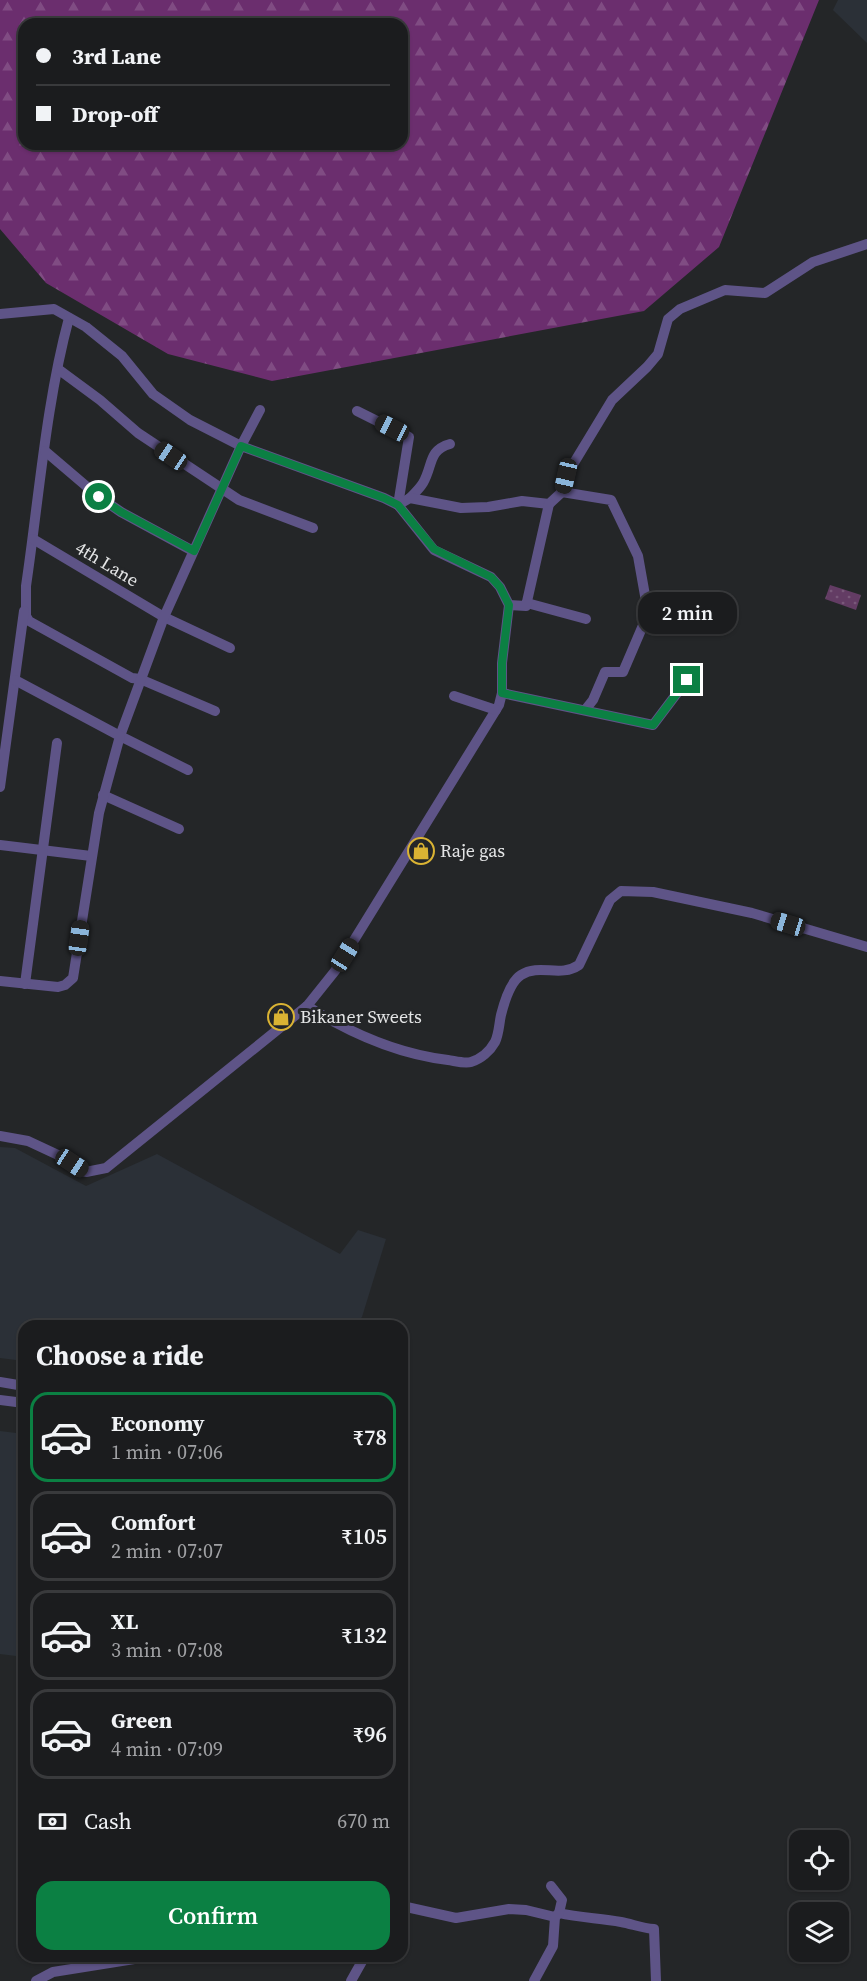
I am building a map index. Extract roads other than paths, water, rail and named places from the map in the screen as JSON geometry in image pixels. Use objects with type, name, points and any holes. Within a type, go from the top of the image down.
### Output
[{"type":"street","points":[[509,605],[526,606],[549,504],[562,492],[566,476],[612,400],[658,354],[668,319],[681,309],[725,290],[765,293],[813,262],[867,244]]},
{"type":"street","points":[[0,314],[54,309],[86,327],[122,356],[153,394],[190,420],[241,446],[398,505],[434,549],[491,577],[500,587],[509,605],[502,663],[502,693],[496,710],[335,971],[307,1006],[106,1168],[86,1172],[28,1141],[0,1136]]},
{"type":"street","points":[[0,788],[45,451],[69,318]]},
{"type":"street","points":[[58,369],[138,434],[239,500],[313,528]]},
{"type":"street","points":[[0,981],[58,987],[65,985],[72,978],[103,795],[120,736],[164,616],[241,446],[260,410]]},
{"type":"street","points":[[357,411],[409,437],[398,505]]},
{"type":"street","points":[[398,505],[410,498],[423,483],[436,451],[450,444]]},
{"type":"street","points":[[45,451],[99,497],[121,512],[194,551]]},
{"type":"street","points":[[562,492],[611,500],[638,556],[646,601],[644,623],[623,672],[605,672],[593,700],[585,710]]},
{"type":"street","points":[[410,498],[461,508],[488,507],[522,501],[549,504]]},
{"type":"street","name":"4th Lane","points":[[33,539],[164,616],[230,648]]},
{"type":"street","points":[[527,603],[586,619]]},
{"type":"street","points":[[25,605],[29,621],[132,678],[140,679],[215,711]]},
{"type":"street","points":[[15,680],[188,770]]},
{"type":"street","points":[[502,693],[653,725],[687,680]]},
{"type":"street","points":[[454,696],[496,710]]},
{"type":"street","points":[[25,984],[57,743]]},
{"type":"street","points":[[103,795],[179,829]]},
{"type":"street","points":[[0,845],[91,856]]},
{"type":"street","points":[[307,1006],[338,1025],[390,1046],[442,1059],[470,1063],[487,1054],[496,1040],[509,990],[520,975],[537,970],[569,972],[579,965],[610,900],[621,891],[653,892],[752,913],[867,947]]},
{"type":"street","points":[[0,1382],[18,1385]]},
{"type":"street","points":[[0,1400],[18,1402]]},
{"type":"street","points":[[534,1981],[553,1946],[561,1900],[551,1886]]},
{"type":"street","points":[[408,1907],[456,1918],[509,1909],[526,1910],[623,1922],[639,1928],[654,1929],[656,1981]]},
{"type":"street","points":[[36,1981],[53,1972],[116,1962]]},
{"type":"street","points":[[351,1981],[362,1962]]},
{"type":"place","name":"Raje gas","points":[[421,851]]},
{"type":"place","name":"Bikaner Sweets","points":[[281,1017]]}]
